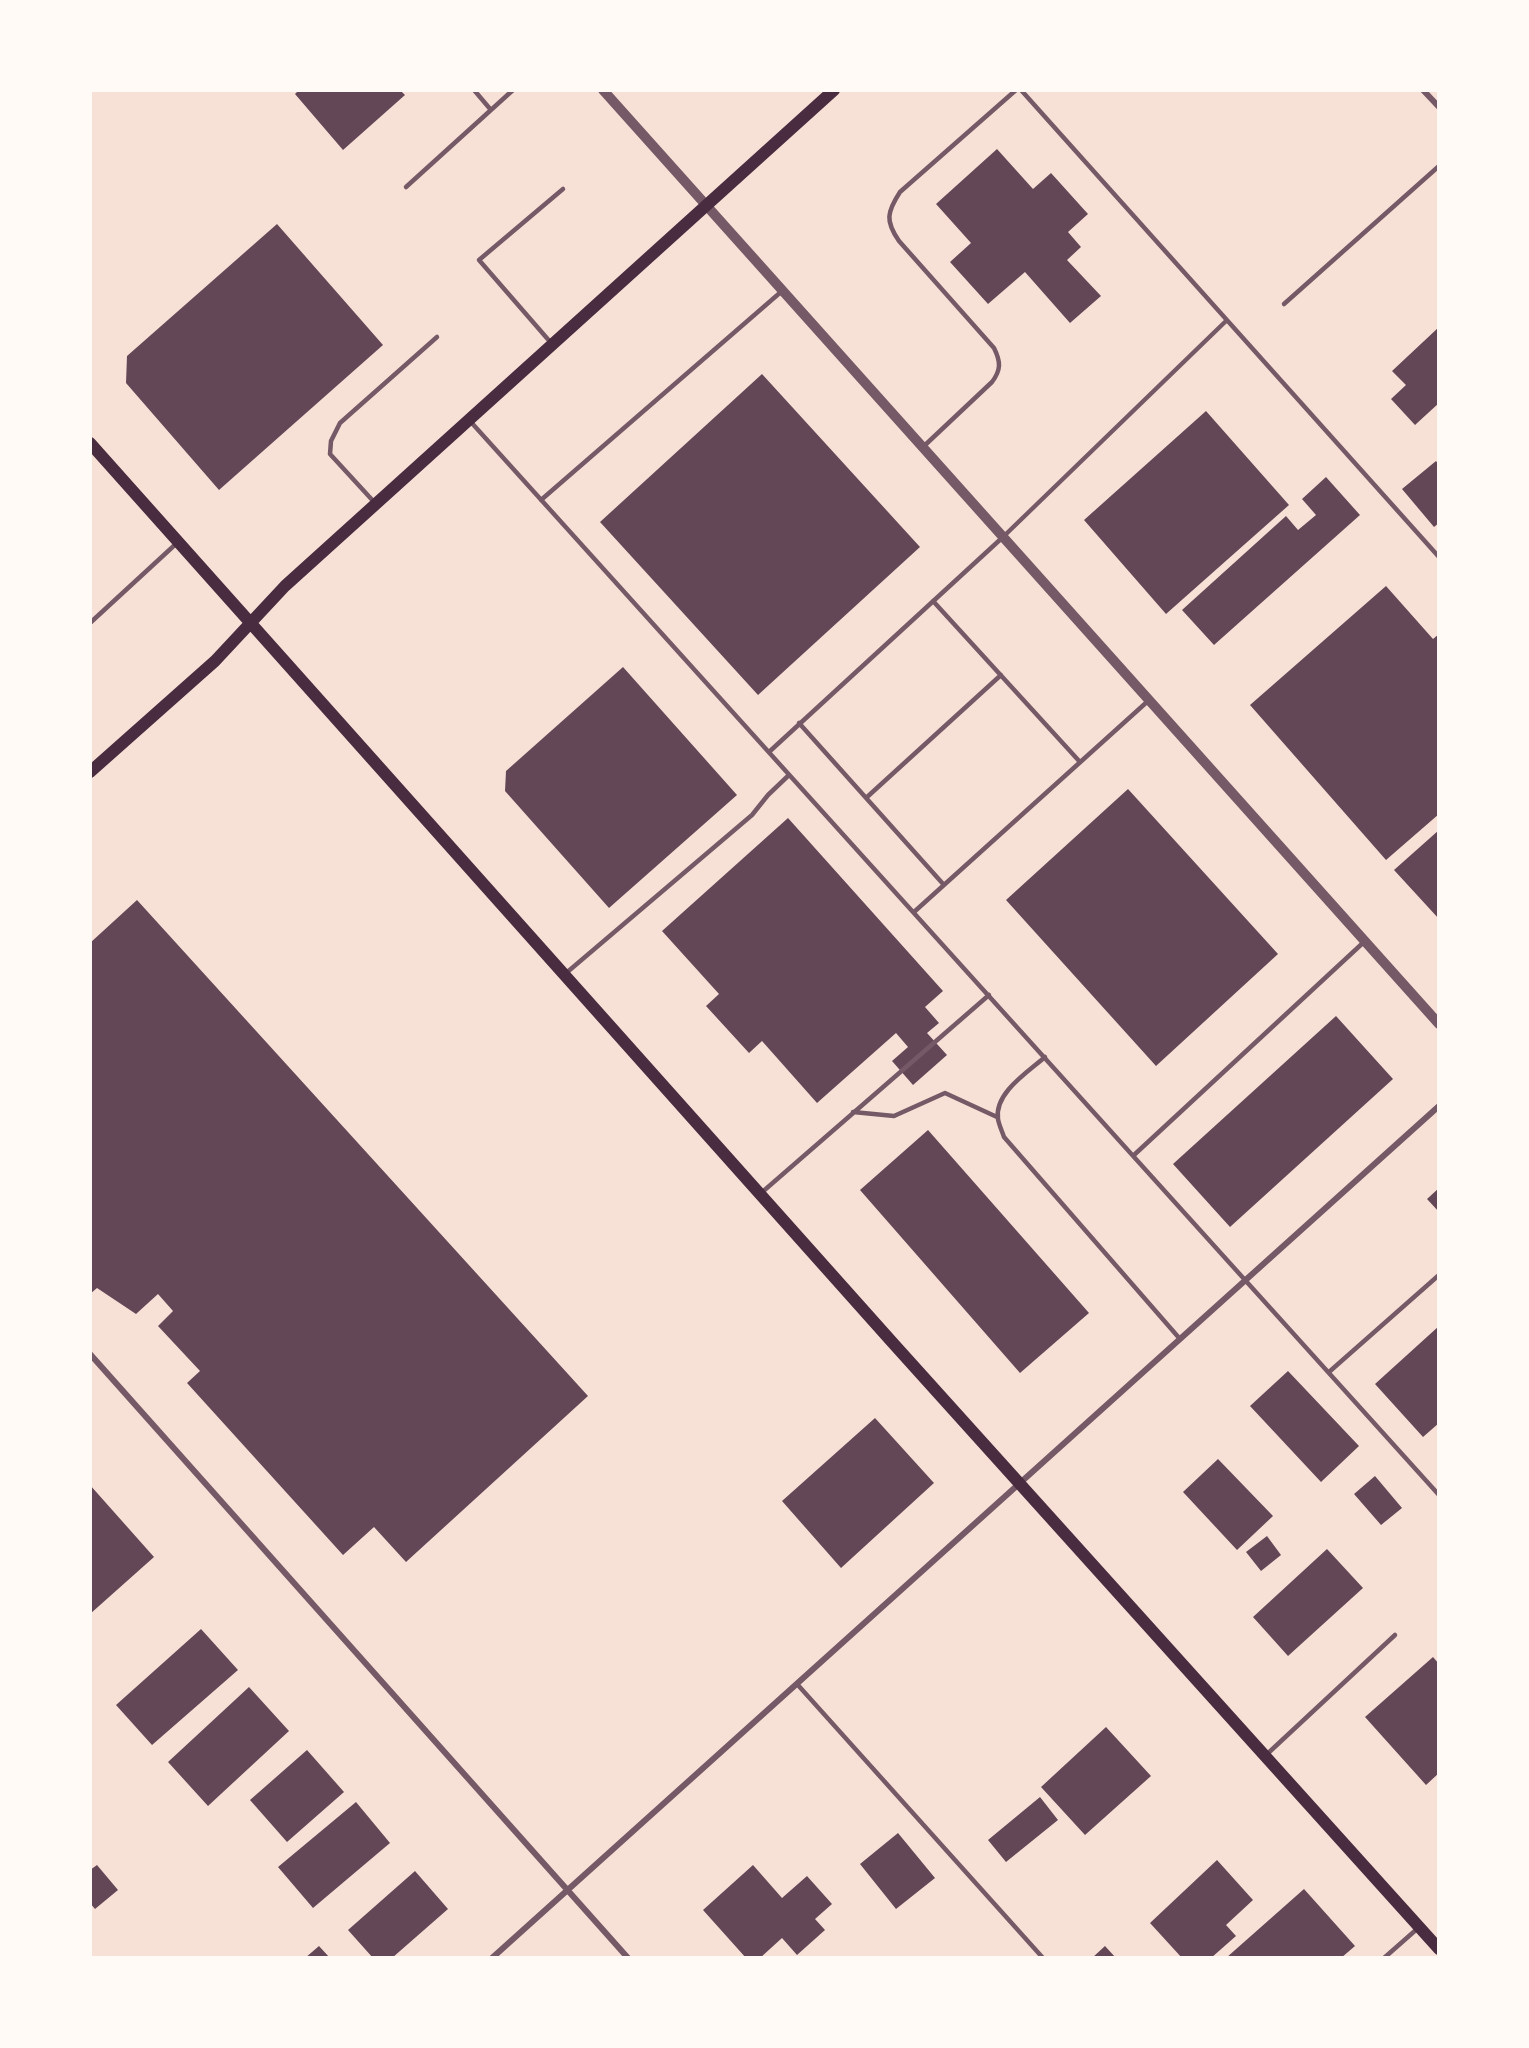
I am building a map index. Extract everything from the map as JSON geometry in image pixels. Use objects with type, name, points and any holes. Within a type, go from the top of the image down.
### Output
[{"type":"main road","points":[[90,772],[215,661],[285,586],[375,503],[834,90]]},
{"type":"main road","points":[[90,442],[760,1194],[1439,1949]]},
{"type":"street","points":[[603,90],[1439,1024]]},
{"type":"street","points":[[1424,90],[1439,107]]},
{"type":"street","points":[[492,1958],[1439,1106]]},
{"type":"street","points":[[90,1354],[628,1958]]},
{"type":"lane","points":[[474,90],[491,110]]},
{"type":"lane","points":[[406,187],[513,90]]},
{"type":"lane","points":[[923,447],[992,382],[999,373],[1000,360],[994,348],[891,230],[889,216],[892,204],[900,192],[1016,90]]},
{"type":"lane","points":[[1021,90],[1439,557]]},
{"type":"lane","points":[[1284,304],[1439,166]]},
{"type":"lane","points":[[552,344],[479,260],[563,189]]},
{"type":"lane","points":[[541,500],[782,291]]},
{"type":"lane","points":[[769,752],[1003,537],[1227,320]]},
{"type":"lane","points":[[375,503],[330,454],[331,441],[340,423],[437,337]]},
{"type":"lane","points":[[469,419],[1439,1495]]},
{"type":"lane","points":[[91,622],[179,541]]},
{"type":"lane","points":[[933,601],[1080,762]]},
{"type":"lane","points":[[866,798],[1001,675]]},
{"type":"lane","points":[[914,912],[1149,700]]},
{"type":"lane","points":[[799,723],[944,885]]},
{"type":"lane","points":[[565,974],[752,815],[768,795],[789,775]]},
{"type":"lane","points":[[1134,1155],[1365,941]]},
{"type":"lane","points":[[760,1194],[989,995]]},
{"type":"lane","points":[[1045,1058],[1013,1084],[1003,1096],[997,1117],[1004,1137],[1180,1339]]},
{"type":"lane","points":[[853,1112],[894,1116],[945,1094],[997,1117]]},
{"type":"lane","points":[[1329,1372],[1439,1275]]},
{"type":"lane","points":[[1265,1756],[1395,1635]]},
{"type":"lane","points":[[797,1684],[1043,1958]]},
{"type":"lane","points":[[1384,1958],[1419,1927]]},
{"type":"building","points":[[299,90],[400,90],[405,95],[343,150],[295,94]]},
{"type":"building","points":[[997,149],[1033,189],[1051,173],[1088,214],[1068,232],[1081,247],[1067,260],[1101,296],[1070,323],[1025,272],[988,304],[950,262],[971,243],[936,204]]},
{"type":"building","points":[[277,224],[383,345],[219,490],[126,383],[127,356]]},
{"type":"building","points":[[1439,327],[1439,403],[1415,425],[1391,399],[1406,385],[1392,371]]},
{"type":"building","points":[[762,374],[920,547],[758,695],[600,522]]},
{"type":"building","points":[[1206,411],[1289,505],[1166,614],[1084,520]]},
{"type":"building","points":[[1436,461],[1439,465],[1439,523],[1434,527],[1402,489]]},
{"type":"building","points":[[1326,477],[1360,515],[1214,645],[1182,610],[1286,516],[1298,530],[1316,515],[1302,499]]},
{"type":"building","points":[[1386,586],[1433,639],[1439,634],[1439,814],[1386,860],[1250,705]]},
{"type":"building","points":[[623,667],[737,795],[609,908],[505,791],[506,771]]},
{"type":"building","points":[[1128,789],[1278,954],[1156,1066],[1006,900]]},
{"type":"building","points":[[788,818],[943,991],[925,1007],[939,1023],[927,1033],[947,1055],[913,1085],[892,1061],[908,1047],[896,1033],[817,1103],[762,1041],[749,1053],[706,1006],[719,994],[662,931]]},
{"type":"building","points":[[1439,830],[1439,919],[1394,870]]},
{"type":"building","points":[[137,900],[588,1396],[406,1562],[374,1527],[343,1555],[187,1383],[200,1371],[158,1326],[173,1311],[158,1294],[136,1314],[97,1288],[90,1294],[90,943]]},
{"type":"building","points":[[1336,1016],[1393,1079],[1230,1227],[1173,1164]]},
{"type":"building","points":[[928,1130],[1089,1313],[1020,1373],[860,1190]]},
{"type":"building","points":[[1439,1188],[1439,1212],[1427,1199]]},
{"type":"building","points":[[1439,1326],[1439,1423],[1423,1437],[1375,1384]]},
{"type":"building","points":[[1288,1371],[1359,1446],[1321,1482],[1250,1406]]},
{"type":"building","points":[[875,1418],[934,1483],[841,1568],[782,1501]]},
{"type":"building","points":[[1218,1459],[1273,1516],[1237,1550],[1183,1492]]},
{"type":"building","points":[[1375,1476],[1402,1508],[1381,1525],[1354,1494]]},
{"type":"building","points":[[90,1485],[154,1557],[90,1614]]},
{"type":"building","points":[[1267,1536],[1281,1555],[1261,1571],[1246,1552]]},
{"type":"building","points":[[1327,1549],[1363,1588],[1288,1656],[1253,1617]]},
{"type":"building","points":[[201,1629],[238,1670],[152,1745],[116,1705]]},
{"type":"building","points":[[1433,1657],[1439,1664],[1439,1773],[1426,1785],[1365,1717]]},
{"type":"building","points":[[249,1687],[289,1731],[208,1806],[168,1762]]},
{"type":"building","points":[[1106,1727],[1151,1776],[1085,1835],[1041,1787]]},
{"type":"building","points":[[307,1750],[344,1792],[287,1842],[250,1800]]},
{"type":"building","points":[[1040,1797],[1058,1820],[1006,1862],[988,1840]]},
{"type":"building","points":[[356,1802],[390,1843],[313,1908],[278,1867]]},
{"type":"building","points":[[898,1833],[935,1878],[896,1909],[860,1864]]},
{"type":"building","points":[[1217,1860],[1253,1900],[1226,1925],[1236,1936],[1211,1958],[1182,1958],[1150,1923]]},
{"type":"building","points":[[97,1865],[118,1890],[95,1909],[90,1903],[90,1870]]},
{"type":"building","points":[[753,1865],[782,1898],[807,1876],[832,1904],[815,1919],[825,1930],[797,1955],[782,1938],[760,1958],[746,1958],[703,1910]]},
{"type":"building","points":[[415,1871],[448,1909],[392,1958],[373,1958],[348,1930]]},
{"type":"building","points":[[1304,1889],[1355,1946],[1341,1958],[1226,1958]]},
{"type":"building","points":[[319,1946],[330,1958],[305,1958]]},
{"type":"building","points":[[1105,1946],[1116,1958],[1092,1958]]}]
